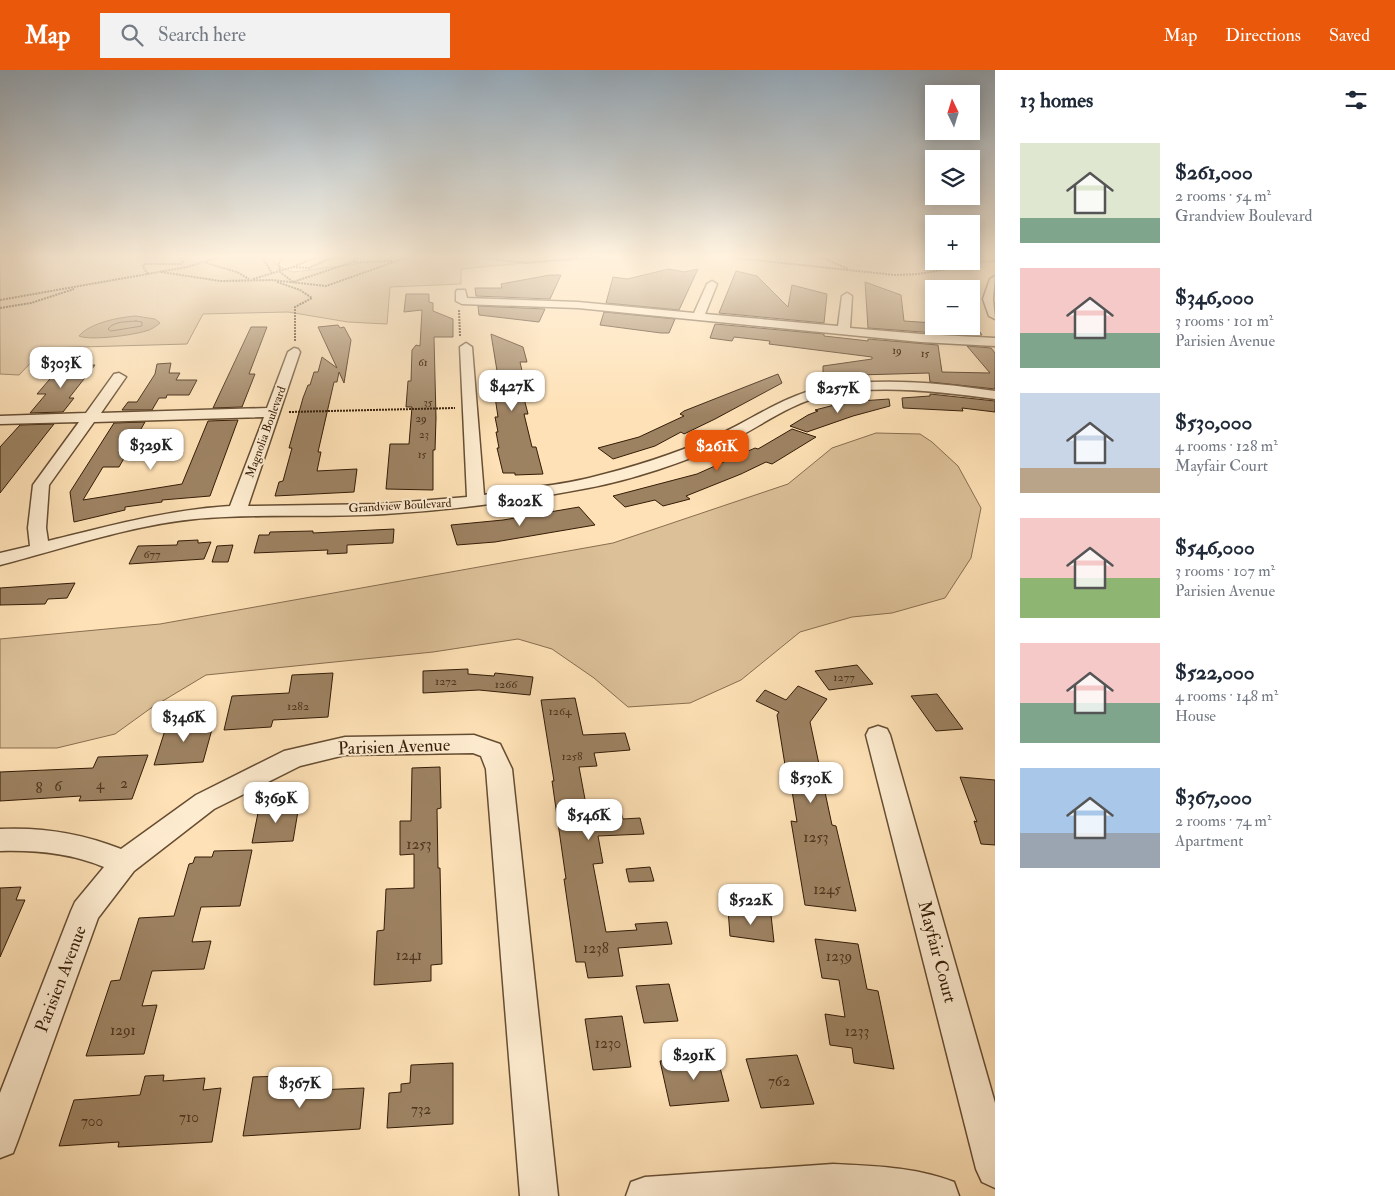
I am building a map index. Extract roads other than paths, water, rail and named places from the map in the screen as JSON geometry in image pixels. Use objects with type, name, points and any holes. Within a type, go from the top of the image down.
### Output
[{"type":"street","points":[[633,310],[922,338],[995,342]]},
{"type":"street","points":[[699,315],[701,310]]},
{"type":"street","points":[[844,330],[845,310]]},
{"type":"street","points":[[466,347],[476,501]]},
{"type":"street","name":"Magnolia Boulevard","points":[[238,511],[294,352]]},
{"type":"street","points":[[40,549],[37,528],[41,485],[92,417],[119,377]]},
{"type":"street","name":"Grandview Boulevard","points":[[0,559],[145,522],[192,514],[238,511],[383,509],[476,501],[589,483],[660,463],[718,441],[802,398],[826,391],[882,386],[943,388],[995,395]]},
{"type":"street","points":[[0,420],[273,412]]},
{"type":"street","name":"Mayfair Court","points":[[878,735],[995,1169]]},
{"type":"street","name":"Parisien Avenue","points":[[0,1140],[86,911],[124,863],[205,802],[293,758],[345,746],[474,744],[491,750],[499,769],[539,1196]]},
{"type":"street","points":[[0,840],[33,838],[58,841],[91,848],[124,863]]},
{"type":"street","points":[[644,1196],[833,1183],[897,1187],[940,1196]]},
{"type":"water","points":[[136,316],[155,319],[160,323],[148,330],[132,334],[102,338],[79,336],[97,324]]}]
